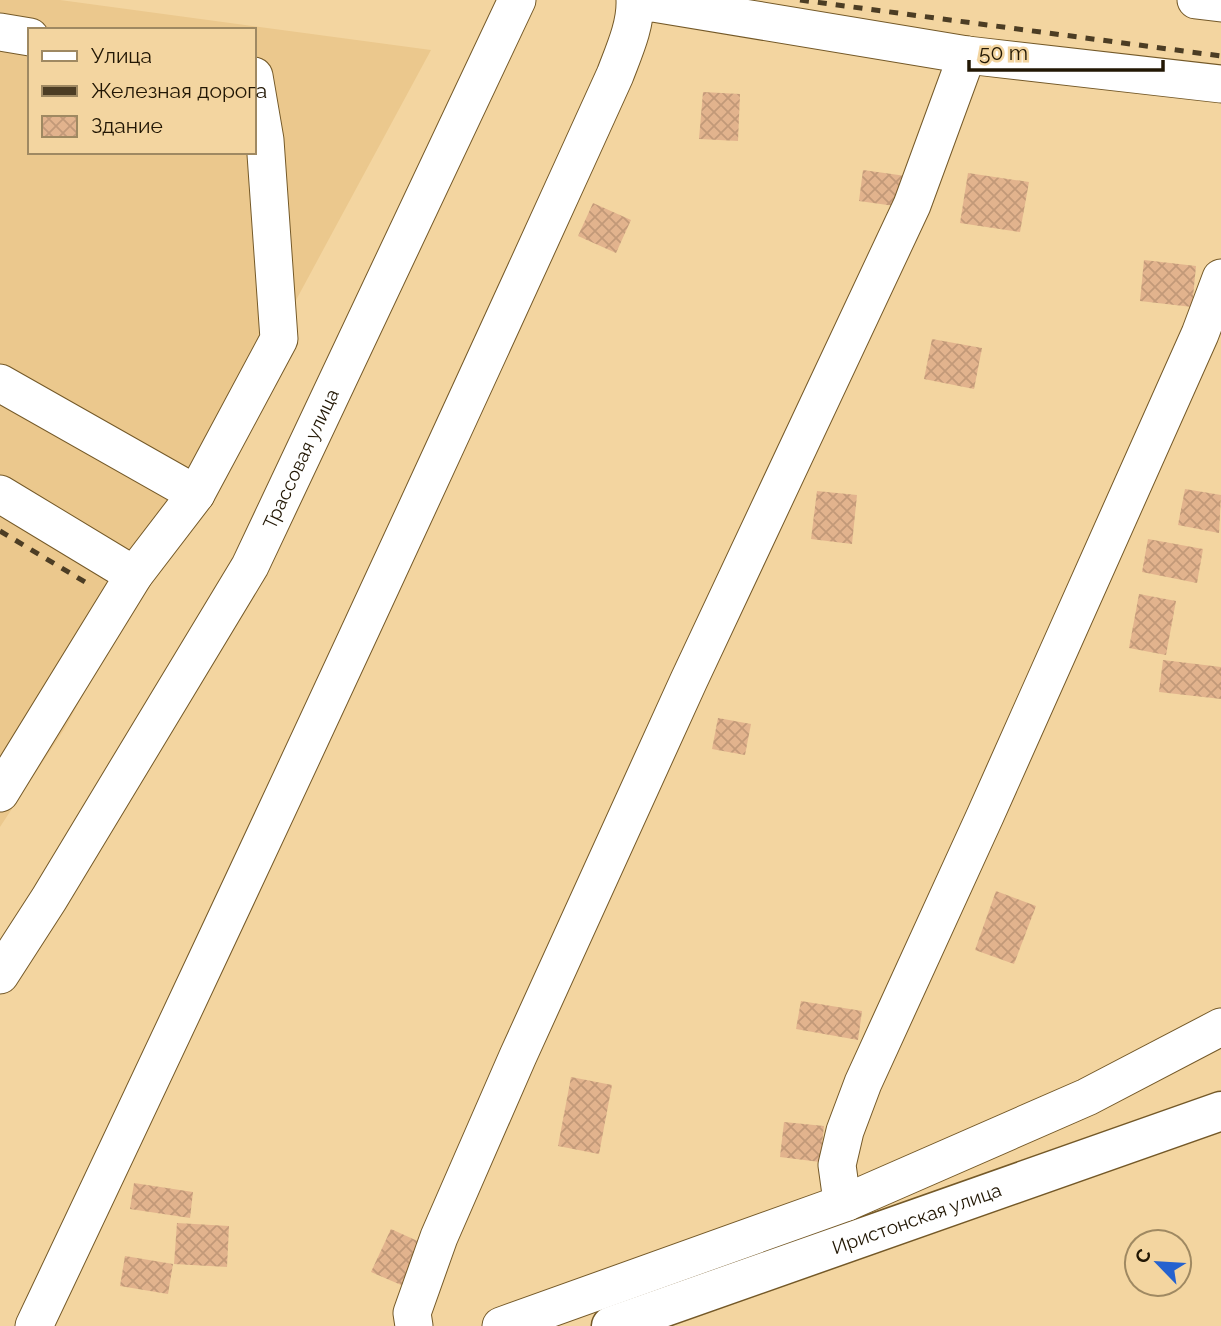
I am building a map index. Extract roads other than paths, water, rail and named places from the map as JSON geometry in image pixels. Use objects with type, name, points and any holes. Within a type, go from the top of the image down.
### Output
[{"type":"main road","name":"Иристонская улица","points":[[611,1326],[1221,1111]]},
{"type":"street","name":"Трассовая улица","points":[[0,975],[49,899],[250,566],[517,0]]},
{"type":"street","points":[[34,1326],[459,419],[615,75],[636,11],[635,0],[967,55],[1221,84]]},
{"type":"street","points":[[1196,0],[1221,3]]},
{"type":"street","points":[[0,32],[28,37]]},
{"type":"street","points":[[414,1326],[412,1313],[449,1213],[689,680],[912,205],[967,55]]},
{"type":"street","points":[[0,793],[134,575],[196,494],[279,339],[265,140],[256,88]]},
{"type":"street","points":[[847,1202],[841,1194],[837,1164],[845,1131],[863,1083],[1200,334],[1221,278]]},
{"type":"street","points":[[0,383],[196,494]]},
{"type":"street","points":[[0,494],[134,575]]},
{"type":"street","points":[[501,1326],[847,1202],[1087,1097],[1221,1027]]},
{"type":"railway","points":[[800,0],[1221,56]]},
{"type":"railway","points":[[0,531],[85,582]]}]
